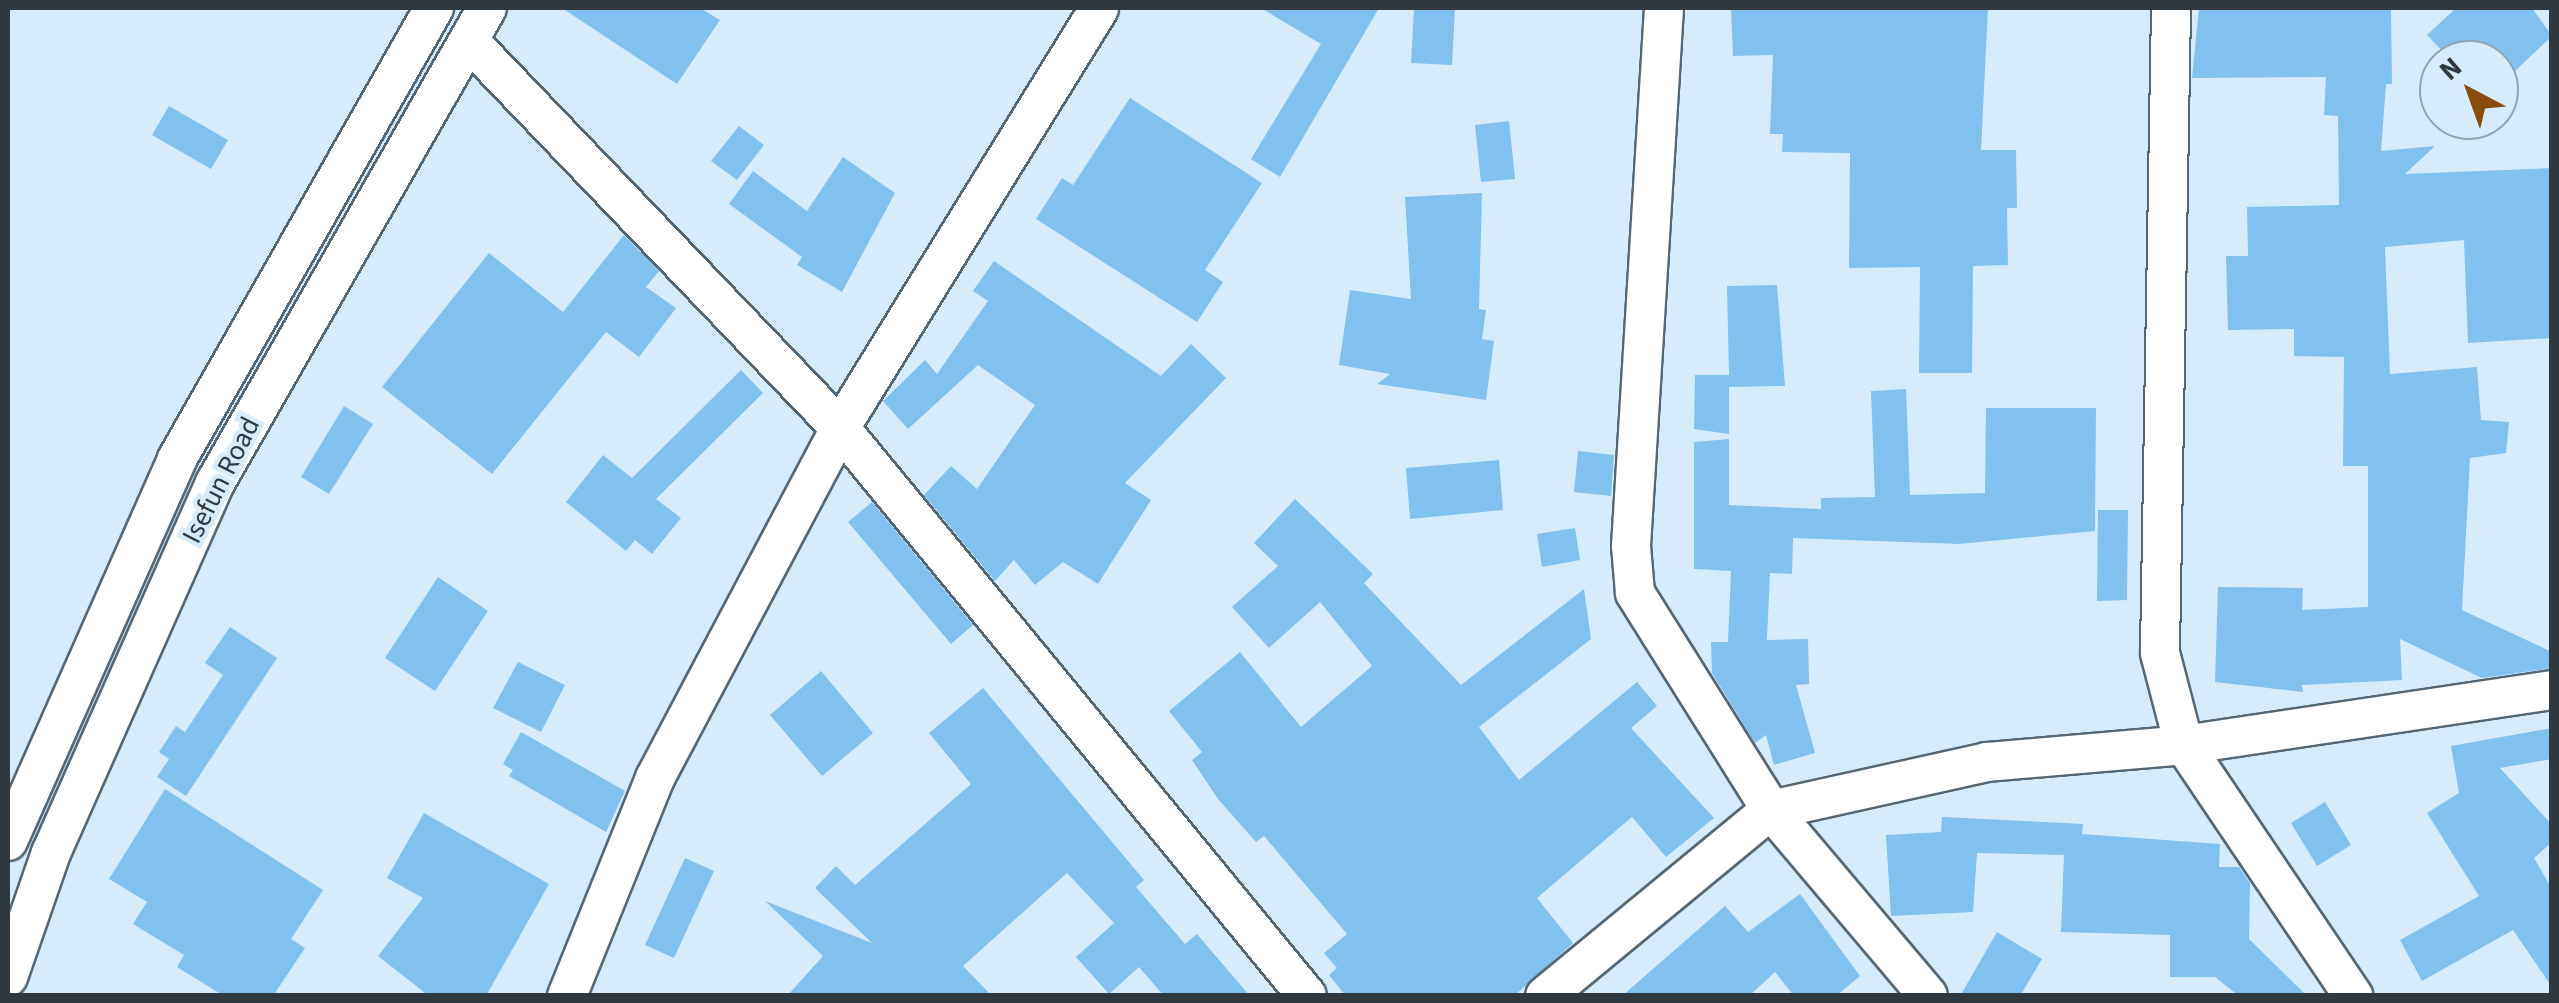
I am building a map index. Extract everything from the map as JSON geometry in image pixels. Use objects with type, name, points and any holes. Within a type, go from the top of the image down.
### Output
[{"type":"street","name":"Isefun Road","points":[[8,841],[16,795],[177,459],[434,8]]},
{"type":"street","name":"Isefun Road","points":[[8,978],[51,854],[214,483],[487,8]]},
{"type":"street","points":[[567,996],[656,778],[840,428],[1098,8]]},
{"type":"street","points":[[1664,8],[1630,546],[1635,592],[1771,810],[1928,996]]},
{"type":"street","points":[[2170,8],[2160,652],[2184,745],[2353,996]]},
{"type":"street","points":[[468,41],[840,428],[1307,996]]},
{"type":"street","points":[[1545,996],[1771,810],[1987,762],[2184,745],[2552,690]]},
{"type":"building","points":[[562,8],[700,8],[720,20],[677,84]]},
{"type":"building","points":[[1261,8],[1379,8],[1280,177],[1251,159],[1321,44]]},
{"type":"building","points":[[1414,8],[1455,8],[1452,65],[1411,63]]},
{"type":"building","points":[[1731,8],[1988,8],[1981,150],[2016,150],[2017,208],[2007,208],[2008,265],[1973,266],[1972,373],[1919,373],[1920,267],[1849,268],[1850,153],[1782,152],[1783,134],[1770,134],[1773,55],[1733,56]]},
{"type":"building","points":[[2199,8],[2391,8],[2392,84],[2386,84],[2381,151],[2435,146],[2405,174],[2552,168],[2552,338],[2468,343],[2464,240],[2385,247],[2390,374],[2477,367],[2481,420],[2509,422],[2506,453],[2470,458],[2462,610],[2552,652],[2552,668],[2482,678],[2400,639],[2402,680],[2302,685],[2303,692],[2215,682],[2218,587],[2303,588],[2302,610],[2368,607],[2368,466],[2343,466],[2344,357],[2294,356],[2294,329],[2228,330],[2226,256],[2248,256],[2247,207],[2339,205],[2338,116],[2324,115],[2326,77],[2192,78]]},
{"type":"building","points":[[2456,8],[2532,8],[2552,36],[2519,67],[2519,40],[2432,40],[2427,35]]},
{"type":"building","points":[[1130,98],[1262,183],[1205,270],[1223,282],[1197,322],[1036,219],[1062,178],[1073,185]]},
{"type":"building","points":[[169,106],[228,140],[211,169],[152,135]]},
{"type":"building","points":[[1509,121],[1515,179],[1481,182],[1475,125]]},
{"type":"building","points":[[739,126],[764,145],[737,180],[711,161]]},
{"type":"building","points":[[843,157],[895,193],[842,292],[797,265],[802,257],[729,204],[753,171],[807,211]]},
{"type":"building","points":[[1482,193],[1479,309],[1486,310],[1482,339],[1494,341],[1486,400],[1377,384],[1390,374],[1339,365],[1350,290],[1411,299],[1405,197]]},
{"type":"building","points":[[624,235],[659,271],[646,287],[676,308],[639,357],[606,332],[492,474],[382,387],[489,253],[563,312]]},
{"type":"building","points":[[994,261],[1161,376],[1191,344],[1226,378],[1125,483],[1151,500],[1098,584],[1063,562],[1035,585],[1014,560],[995,581],[924,495],[951,466],[977,489],[1035,405],[978,365],[908,429],[883,401],[925,360],[937,374],[988,301],[973,291]]},
{"type":"building","points":[[1777,285],[1785,386],[1729,387],[1729,434],[1694,429],[1695,375],[1729,375],[1727,286]]},
{"type":"building","points":[[741,370],[763,393],[656,499],[681,518],[652,554],[635,540],[626,551],[566,502],[603,455],[632,478]]},
{"type":"building","points":[[1906,389],[1910,495],[1985,493],[1986,408],[2096,408],[2095,531],[1959,544],[1793,538],[1792,574],[1770,573],[1767,640],[1808,639],[1809,684],[1796,685],[1815,753],[1774,765],[1766,735],[1755,743],[1712,673],[1711,642],[1728,642],[1731,571],[1694,569],[1694,442],[1729,439],[1729,505],[1821,509],[1821,498],[1875,497],[1871,391]]},
{"type":"building","points":[[344,406],[373,424],[329,494],[301,477]]},
{"type":"building","points":[[1578,451],[1614,455],[1611,496],[1574,492]]},
{"type":"building","points":[[1499,460],[1503,510],[1410,519],[1406,468]]},
{"type":"building","points":[[1295,499],[1373,574],[1364,583],[1461,685],[1584,589],[1591,639],[1479,727],[1519,780],[1637,682],[1657,706],[1631,728],[1714,818],[1666,857],[1632,817],[1537,898],[1573,943],[1514,996],[1346,996],[1329,975],[1337,968],[1324,953],[1347,934],[1264,836],[1256,842],[1218,799],[1192,760],[1202,752],[1169,711],[1240,652],[1301,727],[1372,666],[1320,602],[1269,648],[1232,607],[1278,566],[1254,543]]},
{"type":"building","points":[[872,502],[973,625],[951,644],[848,522]]},
{"type":"building","points":[[2098,510],[2128,510],[2127,600],[2097,601]]},
{"type":"building","points":[[1575,528],[1580,560],[1542,567],[1537,534]]},
{"type":"building","points":[[438,577],[488,611],[435,691],[385,658]]},
{"type":"building","points":[[230,627],[277,658],[186,796],[157,777],[169,759],[159,752],[176,726],[185,732],[223,675],[205,663]]},
{"type":"building","points":[[518,662],[565,685],[541,732],[493,708]]},
{"type":"building","points":[[821,671],[873,733],[822,776],[770,715]]},
{"type":"building","points":[[983,688],[1144,880],[1136,887],[1185,944],[1197,934],[1250,996],[1164,996],[1139,967],[1109,994],[1076,957],[1114,923],[1067,873],[963,966],[992,996],[787,996],[823,956],[765,901],[872,943],[815,888],[836,866],[855,885],[971,784],[929,733]]},
{"type":"building","points":[[2552,728],[2552,759],[2500,768],[2552,825],[2552,842],[2534,858],[2552,889],[2552,987],[2513,930],[2422,981],[2400,940],[2479,896],[2427,813],[2459,793],[2451,746]]},
{"type":"building","points":[[521,732],[625,791],[606,832],[509,776],[513,770],[503,764]]},
{"type":"building","points":[[165,789],[323,890],[291,939],[305,948],[273,996],[224,996],[177,967],[184,955],[133,924],[147,902],[109,879]]},
{"type":"building","points":[[2325,802],[2351,845],[2317,866],[2291,823]]},
{"type":"building","points":[[424,813],[549,884],[486,996],[429,996],[378,956],[423,898],[387,878]]},
{"type":"building","points":[[1942,817],[2083,824],[2082,834],[2220,844],[2219,867],[2239,867],[2250,883],[2249,939],[2307,996],[2239,996],[2215,977],[2170,977],[2170,935],[2061,932],[2064,855],[1977,853],[1973,912],[1891,916],[1886,835],[1941,832]]},
{"type":"building","points":[[685,858],[714,871],[674,958],[645,945]]},
{"type":"building","points":[[1800,894],[1860,976],[1836,996],[1794,996],[1775,972],[1749,996],[1622,996],[1725,906],[1748,932]]},
{"type":"building","points":[[1997,932],[2042,959],[2020,996],[1960,996]]}]
